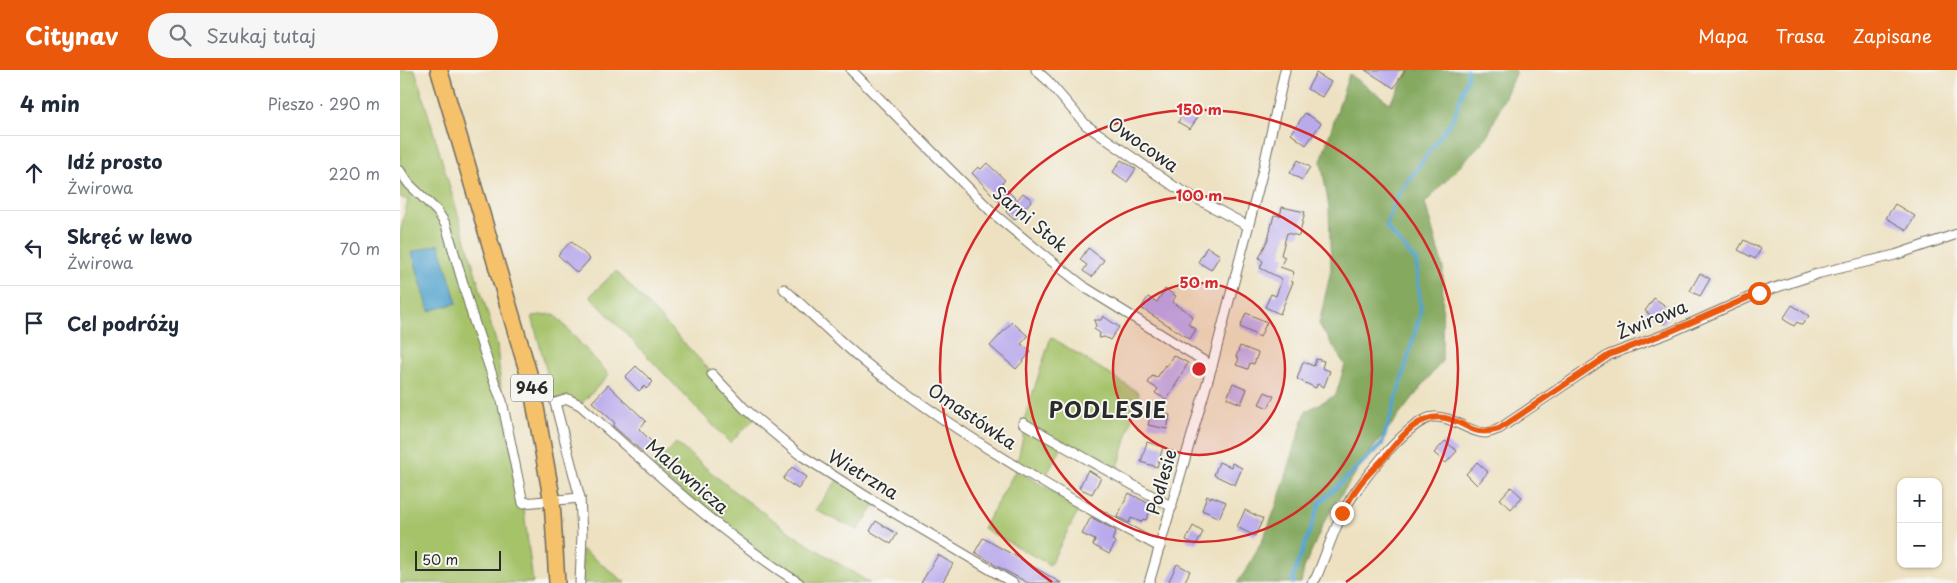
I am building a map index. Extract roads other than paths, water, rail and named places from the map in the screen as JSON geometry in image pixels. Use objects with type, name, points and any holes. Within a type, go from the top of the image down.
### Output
[{"type":"highway","name":"946","points":[[439,70],[531,382],[552,500]]},
{"type":"main road","name":"946","points":[[552,500],[558,583]]},
{"type":"street","name":"Sarni Stok","points":[[850,70],[994,214],[1036,249],[1086,288],[1212,366]]},
{"type":"street","name":"Owocowa","points":[[1036,70],[1086,125],[1175,187],[1248,226]]},
{"type":"street","name":"Podlesie","points":[[1149,583],[1212,366],[1262,174],[1286,70]]},
{"type":"street","points":[[400,171],[408,184],[437,211],[446,225],[473,318],[502,401],[523,503],[580,498],[582,534],[580,583]]},
{"type":"street","name":"Żwirowa","points":[[1312,583],[1316,578],[1342,513],[1358,486],[1405,432],[1422,421],[1433,417],[1445,418],[1486,433],[1499,429],[1609,355],[1669,332],[1759,293],[1820,273],[1895,255],[1957,234]]},
{"type":"street","name":"Omastówka","points":[[784,288],[880,374],[943,418],[1027,474],[1160,547]]},
{"type":"street","name":"Wietrzna","points":[[712,374],[745,409],[799,454],[864,495],[1013,583]]},
{"type":"street","name":"Malownicza","points":[[580,498],[555,402],[568,399],[580,405],[702,514],[763,560],[799,583]]},
{"type":"street","points":[[1023,423],[1172,507]]},
{"type":"water","points":[[439,244],[457,303],[429,311],[412,252]]},
{"type":"waterway","points":[[1293,583],[1293,577],[1320,503],[1382,444],[1421,311],[1416,261],[1386,227],[1396,198],[1454,117],[1468,75],[1467,70]]},
{"type":"district","name":"PODLESIE","points":[[1108,410]]}]
